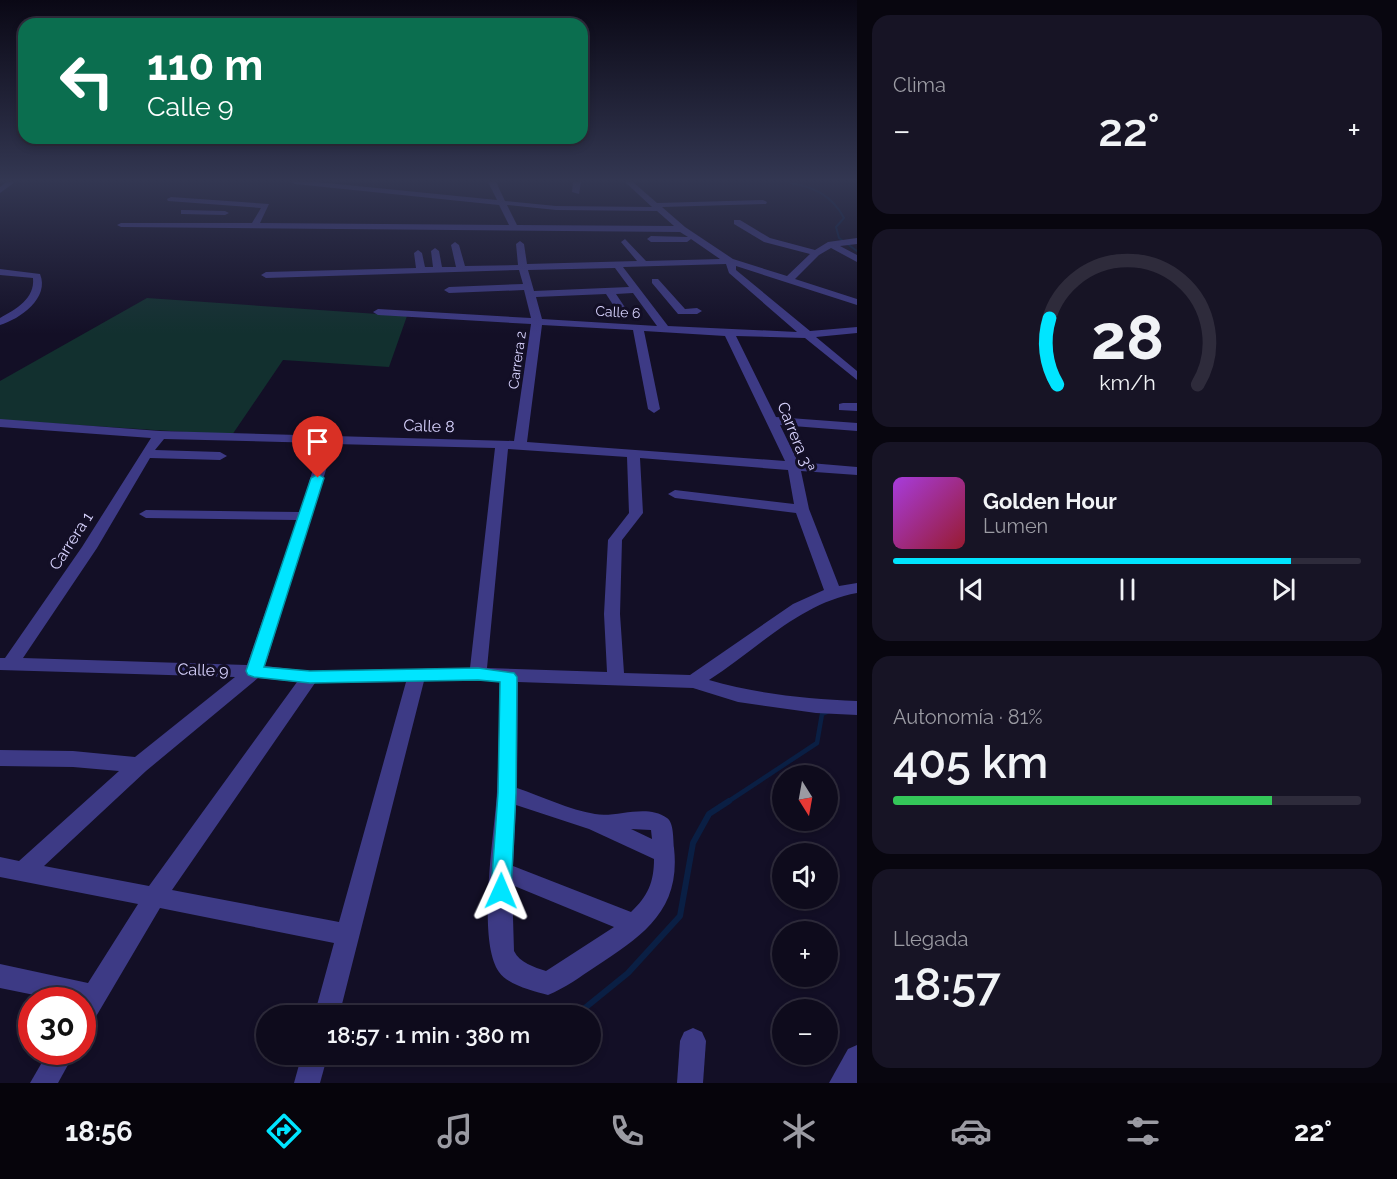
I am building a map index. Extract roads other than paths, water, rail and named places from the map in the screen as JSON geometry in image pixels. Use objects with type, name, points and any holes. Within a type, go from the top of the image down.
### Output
[{"type":"street","points":[[688,233],[730,261],[857,302]]},
{"type":"street","points":[[755,233],[767,240],[816,253]]},
{"type":"street","points":[[651,239],[696,238]]},
{"type":"street","points":[[781,244],[796,238]]},
{"type":"street","points":[[625,242],[645,265]]},
{"type":"street","points":[[788,280],[816,253],[848,243],[857,259]]},
{"type":"street","name":"Carrera 2","points":[[520,244],[523,268],[537,321],[520,445]]},
{"type":"street","points":[[455,245],[461,270]]},
{"type":"street","points":[[435,251],[438,271]]},
{"type":"street","points":[[418,253],[422,271]]},
{"type":"street","points":[[266,275],[730,261]]},
{"type":"street","points":[[730,261],[732,271],[857,377]]},
{"type":"street","points":[[618,266],[665,329]]},
{"type":"street","points":[[0,272],[37,276],[39,282],[32,301],[20,312],[0,322]]},
{"type":"street","points":[[672,281],[656,281],[682,312],[697,311]]},
{"type":"street","points":[[449,290],[609,291],[668,296]]},
{"type":"street","points":[[609,291],[625,315]]},
{"type":"street","name":"Calle 6","points":[[378,312],[729,333],[806,335],[857,330]]},
{"type":"street","points":[[638,328],[654,409]]},
{"type":"street","name":"Carrera 3ª","points":[[729,333],[794,467],[802,509],[833,592]]},
{"type":"street","points":[[843,407],[857,407]]},
{"type":"street","points":[[773,421],[857,427]]},
{"type":"street","name":"Calle 8","points":[[0,423],[160,435],[520,445],[857,471]]},
{"type":"street","name":"Carrera 1","points":[[5,664],[89,548],[160,435]]},
{"type":"street","points":[[24,871],[139,765],[254,671],[329,440]]},
{"type":"street","points":[[478,674],[502,445]]},
{"type":"street","points":[[146,454],[220,456]]},
{"type":"street","points":[[616,680],[612,614],[615,540],[636,513],[633,455]]},
{"type":"street","points":[[675,494],[802,509]]},
{"type":"street","points":[[146,514],[306,516]]},
{"type":"street","points":[[693,682],[732,657],[799,608],[833,592],[857,588]]},
{"type":"street","name":"Calle 9","points":[[5,664],[254,671],[310,677],[478,674],[509,677],[693,682],[738,695],[848,708]]},
{"type":"street","points":[[329,1005],[417,675]]},
{"type":"street","points":[[96,993],[154,898],[310,677]]},
{"type":"street","points":[[507,793],[596,823],[656,822],[662,825],[664,854],[662,890],[637,925],[548,983],[534,979],[508,964],[502,951],[501,871],[507,793],[509,677]]},
{"type":"street","points":[[0,758],[73,759],[139,765]]},
{"type":"street","points":[[0,867],[348,935]]},
{"type":"street","points":[[501,871],[637,925]]},
{"type":"street","points":[[0,976],[32,987]]},
{"type":"street","points":[[690,1083],[693,1041]]},
{"type":"street","points":[[842,1083],[857,1058]]},
{"type":"street","points":[[43,1083],[54,1065]]},
{"type":"street","points":[[307,1083],[312,1065]]},
{"type":"waterway","points":[[838,233],[839,238],[857,251]]},
{"type":"waterway","points":[[726,803],[817,743],[822,714],[827,712]]},
{"type":"waterway","points":[[589,1005],[628,973],[680,916],[693,843],[709,814],[729,801]]}]
